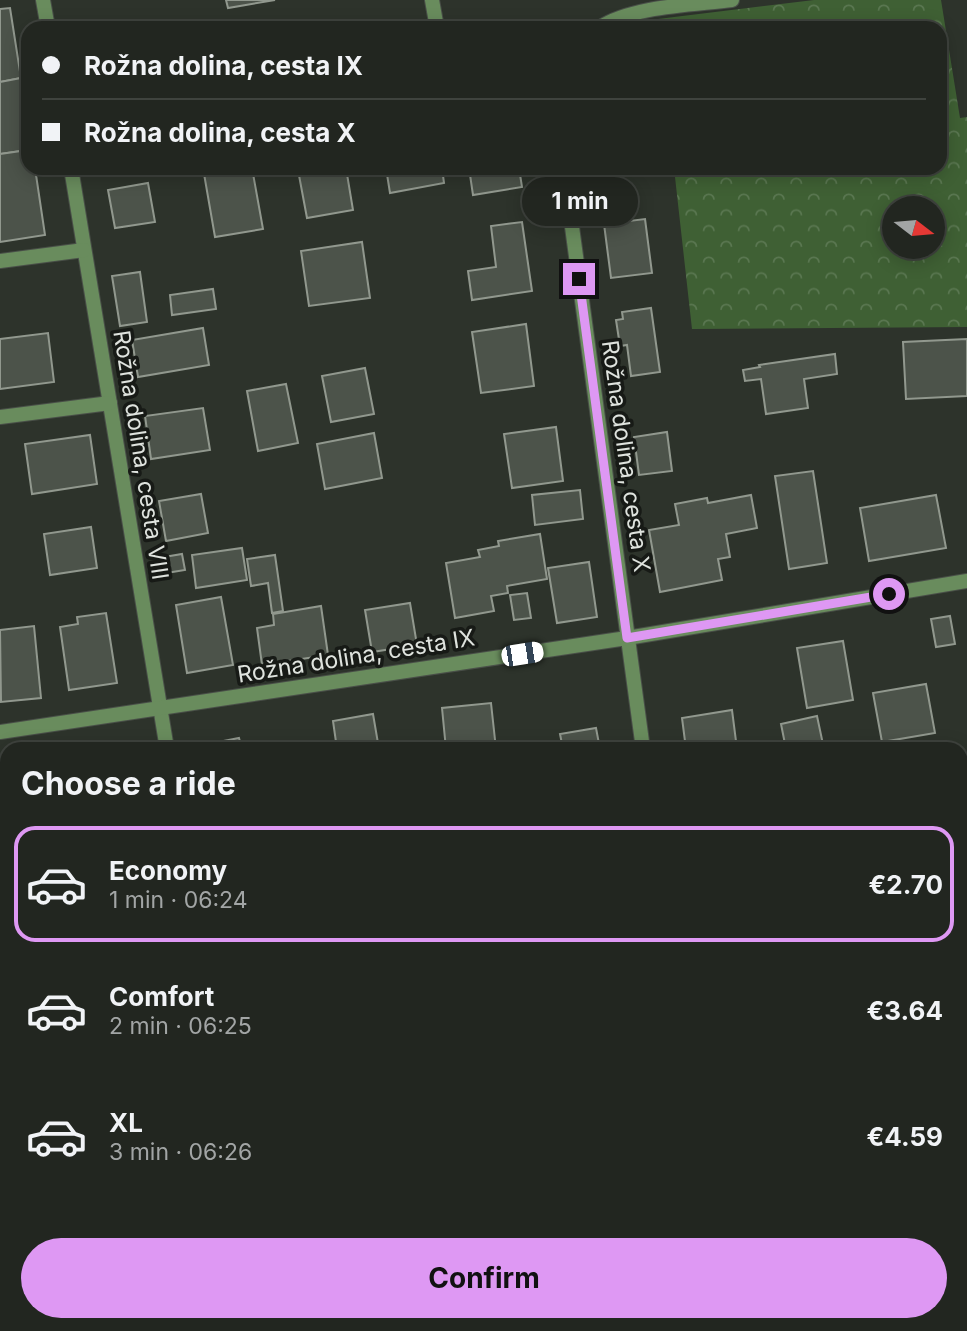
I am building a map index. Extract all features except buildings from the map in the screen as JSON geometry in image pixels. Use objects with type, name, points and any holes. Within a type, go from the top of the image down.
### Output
[{"type":"street","points":[[43,0],[47,21]]},
{"type":"street","points":[[432,0],[436,21]]},
{"type":"street","points":[[612,21],[662,8],[732,0]]},
{"type":"street","name":"Rožna dolina, cesta VIII","points":[[73,175],[166,742]]},
{"type":"street","name":"Rožna dolina, cesta X","points":[[565,175],[642,742]]},
{"type":"street","points":[[0,261],[84,250]]},
{"type":"street","points":[[0,417],[110,403]]},
{"type":"street","name":"Rožna dolina, cesta IX","points":[[0,732],[627,638],[967,580]]},
{"type":"green space","points":[[814,0],[941,0],[944,21],[658,19]]},
{"type":"green space","points":[[947,37],[960,118],[967,117],[967,327],[692,329],[675,175],[947,175]]},
{"type":"route","points":[[579,279],[627,638],[889,594]]}]
